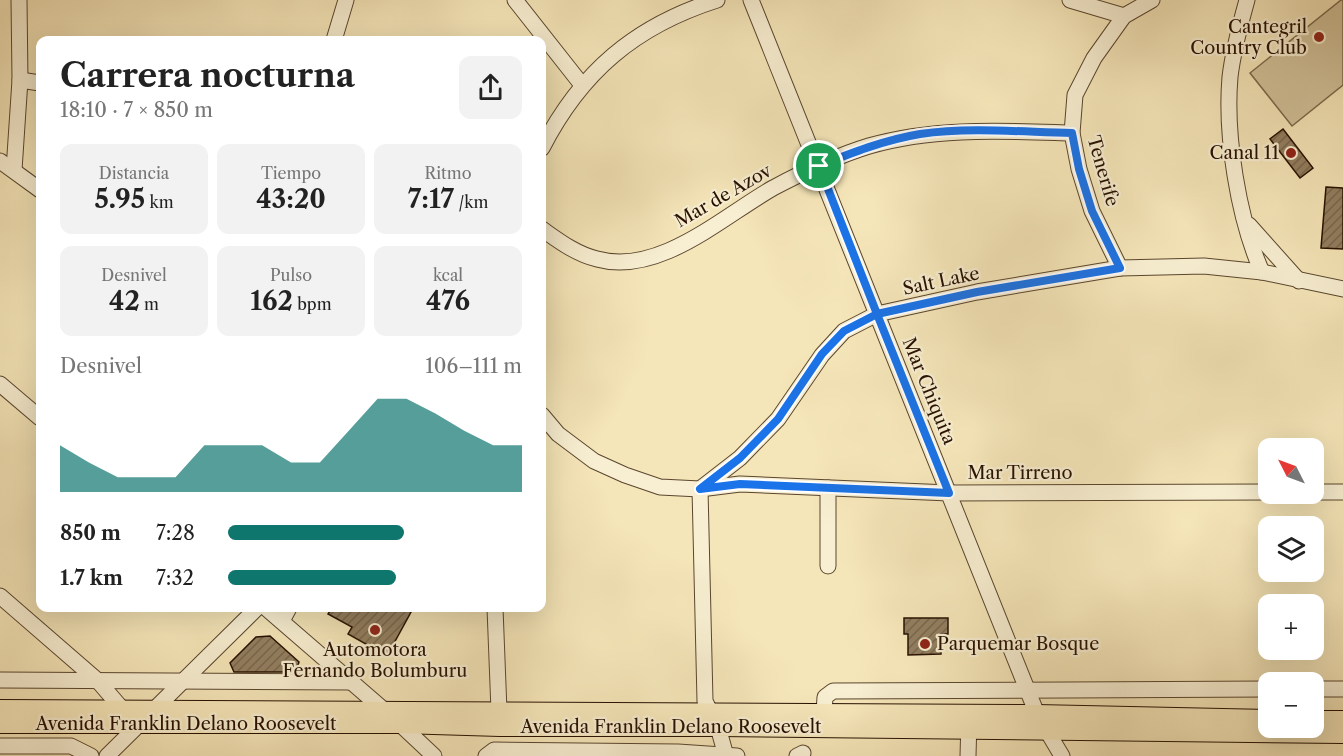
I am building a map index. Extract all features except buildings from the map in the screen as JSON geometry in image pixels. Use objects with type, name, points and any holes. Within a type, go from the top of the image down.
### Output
[{"type":"main road","name":"Avenida Franklin Delano Roosevelt","points":[[0,709],[498,711],[714,720],[1041,722],[1258,719]]},
{"type":"main road","name":"Avenida Franklin Delano Roosevelt","points":[[0,724],[400,724],[500,727],[714,720],[824,713],[969,722]]},
{"type":"main road","points":[[1324,720],[1343,720]]},
{"type":"main road","name":"Avenida Franklin Delano Roosevelt","points":[[1041,722],[1343,734]]},
{"type":"street","points":[[14,170],[20,80],[19,0]]},
{"type":"street","points":[[335,36],[346,0]]},
{"type":"street","points":[[514,0],[543,36]]},
{"type":"street","points":[[546,140],[556,120],[582,85],[616,52],[650,29],[696,7],[717,0]]},
{"type":"street","name":"Mar Chiquita","points":[[751,0],[1027,689],[1041,722],[1062,756]]},
{"type":"street","points":[[1070,0],[1124,16]]},
{"type":"street","name":"Tenerife","points":[[1120,268],[1092,211],[1079,169],[1072,133],[1076,95],[1094,58],[1124,16],[1152,0]]},
{"type":"street","points":[[1247,0],[1230,75],[1228,109],[1233,160],[1246,223],[1254,254],[1262,272]]},
{"type":"street","points":[[546,40],[582,85]]},
{"type":"street","points":[[20,80],[36,82]]},
{"type":"street","name":"Mar de Azov","points":[[546,232],[576,252],[599,260],[632,262],[697,237],[774,188],[819,166],[867,147],[919,134],[968,131],[1072,133]]},
{"type":"street","points":[[0,161],[36,187]]},
{"type":"street","points":[[1246,223],[1300,281]]},
{"type":"street","points":[[1254,254],[1269,247]]},
{"type":"street","name":"Salt Lake","points":[[700,489],[740,458],[778,419],[822,354],[844,331],[877,314],[977,292],[1120,268],[1204,266],[1262,272],[1343,289]]},
{"type":"street","points":[[0,384],[36,415]]},
{"type":"street","name":"Mar Tirreno","points":[[546,420],[558,434],[594,461],[660,487],[700,489],[740,484],[949,493],[1258,492]]},
{"type":"street","points":[[828,488],[828,566]]},
{"type":"street","points":[[486,756],[494,750],[667,752],[729,756],[705,701],[700,489]]},
{"type":"street","points":[[1324,492],[1343,492]]},
{"type":"street","points":[[0,596],[98,681],[123,710]]},
{"type":"street","points":[[107,756],[253,612]]},
{"type":"street","points":[[495,612],[498,711]]},
{"type":"street","points":[[285,614],[351,682],[434,756]]},
{"type":"street","points":[[0,680],[351,682]]},
{"type":"street","name":"Avenida Franklin Delano Roosevelt","points":[[824,713],[825,697],[833,691],[1258,689]]},
{"type":"street","points":[[1324,689],[1343,689]]},
{"type":"street","points":[[968,756],[969,722]]},
{"type":"street","points":[[0,746],[71,746],[91,756]]},
{"type":"shaded area","name":"Cantegril Country Club","points":[[1343,0],[1343,85],[1292,126],[1250,73]]},
{"type":"place","name":"Cantegril Country Club","points":[[1319,37]]},
{"type":"place","name":"Canal 11","points":[[1291,153]]},
{"type":"place","name":"Automotora Fernando Bolumburu","points":[[375,630]]},
{"type":"place","name":"Parquemar Bosque","points":[[925,644]]},
{"type":"route","points":[[819,166],[867,147],[919,134],[968,131],[1072,133],[1079,169],[1092,211],[1120,268],[1037,284],[977,292],[877,314],[949,493],[740,484],[700,489],[740,458],[778,419],[822,354],[844,331],[877,314],[819,166]]}]
